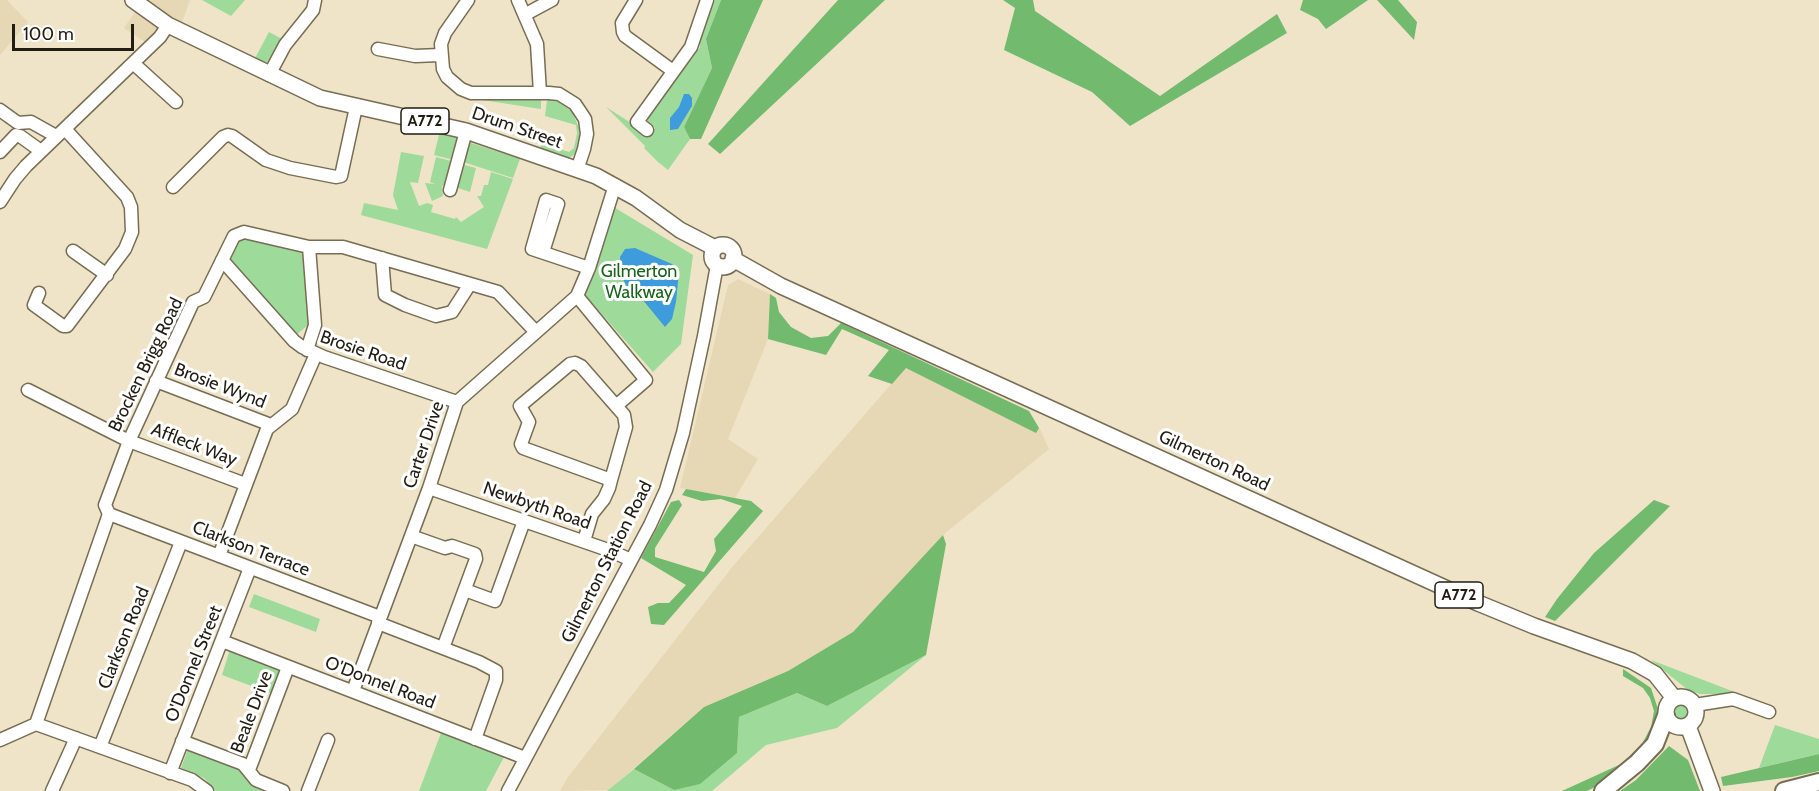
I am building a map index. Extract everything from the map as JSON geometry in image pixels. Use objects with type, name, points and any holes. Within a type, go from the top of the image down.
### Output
[{"type":"highway","points":[[1603,791],[1637,763],[1655,744],[1666,716]]},
{"type":"highway","points":[[1784,791],[1819,782]]},
{"type":"main road","name":"Drum Street","points":[[133,0],[168,25],[320,98],[466,131],[615,185],[680,230],[715,248]]},
{"type":"main road","name":"A772","points":[[715,248],[722,245],[729,247],[733,253],[733,259]]},
{"type":"main road","points":[[715,248],[712,256],[717,265],[727,266],[733,259]]},
{"type":"main road","name":"Gilmerton Road","points":[[733,259],[781,286],[1478,603],[1632,661],[1655,674],[1674,698]]},
{"type":"main road","points":[[1686,697],[1695,705],[1696,717],[1688,726],[1675,726],[1666,716],[1667,706],[1674,698],[1686,697]]},
{"type":"main road","points":[[1688,726],[1710,785]]},
{"type":"street","points":[[269,75],[285,45],[313,10],[315,0]]},
{"type":"street","points":[[468,0],[445,33],[441,44],[440,55],[447,77],[461,89],[471,93],[559,94],[575,104],[585,119],[586,142],[577,170]]},
{"type":"street","points":[[518,0],[537,44],[540,93]]},
{"type":"street","points":[[526,14],[552,0]]},
{"type":"street","points":[[636,0],[622,23],[625,36],[673,71]]},
{"type":"street","points":[[647,130],[636,122],[695,40],[707,0]]},
{"type":"street","points":[[0,202],[15,179],[160,37],[168,25]]},
{"type":"street","points":[[378,49],[415,56],[440,55]]},
{"type":"street","points":[[133,63],[176,102]]},
{"type":"street","points":[[173,188],[223,136],[228,135],[266,160],[290,168],[341,176],[356,107]]},
{"type":"street","points":[[0,110],[18,123],[31,122],[61,132],[127,196],[131,207],[132,232],[125,249],[68,326],[63,326],[30,306],[39,293]]},
{"type":"street","points":[[450,190],[466,131]]},
{"type":"street","points":[[0,152],[16,135],[20,135],[41,152]]},
{"type":"street","name":"Carter Drive","points":[[352,692],[429,488],[457,402],[577,296],[589,268],[615,185]]},
{"type":"street","name":"Brocken Brigg Road","points":[[36,724],[109,514],[105,505],[129,441],[193,302],[204,297],[234,236],[244,232],[309,248],[343,247],[498,292],[535,331]]},
{"type":"street","points":[[219,556],[267,429],[292,409],[312,352],[315,325],[309,248]]},
{"type":"street","points":[[73,251],[107,274]]},
{"type":"street","points":[[543,252],[589,268]]},
{"type":"street","points":[[382,258],[385,295],[436,316],[452,312],[470,284]]},
{"type":"street","name":"Brosie Road","points":[[222,260],[294,341],[312,352],[457,402]]},
{"type":"street","name":"Gilmerton Station Road","points":[[508,791],[666,490],[683,433],[717,265]]},
{"type":"street","points":[[577,296],[646,380],[616,406]]},
{"type":"street","points":[[584,541],[592,514],[604,499],[611,480],[626,427],[624,415],[581,366],[570,364],[520,405],[529,422],[521,444],[523,448],[611,480]]},
{"type":"street","name":"Brosie Wynd","points":[[156,381],[271,425]]},
{"type":"street","name":"Affleck Way","points":[[28,390],[129,441],[245,484]]},
{"type":"street","name":"Newbyth Road","points":[[429,488],[584,541],[631,560]]},
{"type":"street","name":"Clarkson Terrace","points":[[109,514],[379,620],[496,671],[496,680],[475,739]]},
{"type":"street","points":[[465,590],[495,602],[524,521]]},
{"type":"street","points":[[411,536],[445,548],[452,546],[475,554],[476,559],[442,648]]},
{"type":"street","name":"Clarkson Road","points":[[100,747],[181,542]]},
{"type":"street","name":"O'Donnel Street","points":[[170,773],[250,568]]},
{"type":"street","name":"O'Donnel Road","points":[[222,641],[525,758]]},
{"type":"street","name":"Beale Drive","points":[[249,770],[288,667]]},
{"type":"street","points":[[1695,705],[1733,699],[1769,712]]},
{"type":"street","points":[[0,740],[36,724],[192,780],[207,791]]},
{"type":"street","points":[[52,791],[76,738]]},
{"type":"street","points":[[308,791],[328,740]]},
{"type":"street","points":[[182,741],[243,764],[256,780],[283,791]]},
{"type":"shaded area","points":[[0,0],[7,0],[28,22],[0,55]]},
{"type":"shaded area","points":[[122,0],[190,0],[180,28],[154,48],[124,28],[138,8]]},
{"type":"shaded area","points":[[738,279],[770,294],[768,339],[728,439],[758,459],[735,498],[680,488],[728,285]]},
{"type":"shaded area","points":[[906,367],[1040,429],[1049,449],[943,535],[853,632],[788,671],[704,707],[609,790],[560,791],[568,777],[733,566]]},
{"type":"green space","points":[[202,0],[245,0],[231,16]]},
{"type":"green space","points":[[715,0],[721,0],[706,39],[712,68],[684,127],[690,139],[668,170],[606,107],[650,135],[655,128],[648,123],[648,113],[686,60],[691,60],[700,47],[699,40],[709,8],[713,6]]},
{"type":"green space","points":[[721,0],[763,0],[701,139],[690,139],[684,127],[712,68],[706,39]]},
{"type":"green space","points":[[838,0],[885,0],[720,154],[708,144]]},
{"type":"green space","points":[[1003,0],[1033,0],[1035,11],[1160,96],[1277,14],[1287,33],[1130,126],[1092,92],[1004,50],[1015,8]]},
{"type":"green space","points":[[1303,0],[1368,0],[1326,29],[1318,19],[1300,10]]},
{"type":"green space","points":[[1377,0],[1398,0],[1417,22],[1414,40]]},
{"type":"green space","points":[[269,32],[282,39],[267,62],[254,60]]},
{"type":"green space","points":[[482,100],[541,100],[541,109]]},
{"type":"green space","points":[[547,100],[555,100],[572,111],[579,128],[581,142],[578,152],[569,158],[540,149],[542,143],[569,152],[574,148],[577,133],[576,125],[545,116]]},
{"type":"green space","points":[[439,135],[456,137],[458,140],[454,160],[434,155]]},
{"type":"green space","points":[[468,142],[520,159],[513,178],[460,161]]},
{"type":"green space","points":[[401,152],[424,156],[418,183],[410,182],[419,206],[427,203],[433,205],[431,212],[455,219],[456,217],[461,222],[484,207],[477,196],[481,196],[484,185],[488,185],[491,172],[513,179],[487,249],[361,215],[364,203],[398,210],[393,195]]},
{"type":"green space","points":[[436,157],[455,162],[450,180],[442,186],[443,196],[432,201],[425,183],[435,184],[430,182]]},
{"type":"green space","points":[[461,164],[476,168],[470,192],[458,188],[456,182]]},
{"type":"green space","name":"Gilmerton Walkway","points":[[612,206],[693,255],[681,344],[653,372],[584,294]]},
{"type":"green space","points":[[246,236],[301,250],[303,253],[308,325],[295,336],[225,258],[233,241]]},
{"type":"green space","points":[[770,294],[776,298],[779,312],[791,327],[811,338],[828,336],[841,323],[1029,411],[1039,428],[1036,433],[906,368],[892,384],[868,376],[889,350],[842,329],[826,355],[768,339]]},
{"type":"green space","points":[[686,489],[751,501],[763,511],[664,625],[651,624],[648,607],[658,603],[669,603],[686,585],[641,558],[671,502],[679,500],[682,505],[655,548],[655,557],[704,572],[716,551],[714,539],[742,506],[721,499],[702,501],[682,495]]},
{"type":"green space","points":[[1654,500],[1670,506],[1555,621],[1545,617],[1594,553]]},
{"type":"green space","points":[[943,535],[946,544],[926,655],[827,706],[797,693],[739,717],[737,753],[700,784],[674,790],[634,769],[704,707],[788,671],[853,632]]},
{"type":"green space","points":[[254,594],[320,619],[316,632],[249,607]]},
{"type":"green space","points":[[230,649],[283,668],[273,694],[222,675]]},
{"type":"green space","points":[[926,655],[837,728],[766,745],[712,791],[607,791],[634,769],[674,790],[737,753],[739,717],[797,693],[827,706]]},
{"type":"green space","points":[[1651,660],[1740,694],[1700,694],[1688,690]]},
{"type":"green space","points":[[1623,669],[1651,688],[1658,709],[1656,728],[1644,749],[1612,778],[1587,791],[1562,791],[1621,764],[1642,744],[1651,727],[1654,711],[1650,698],[1643,688],[1623,676]]},
{"type":"green space","points":[[1677,703],[1685,703],[1690,708],[1688,719],[1677,721],[1672,716],[1672,708]]},
{"type":"green space","points":[[1775,725],[1819,739],[1819,754],[1759,768]]},
{"type":"green space","points":[[441,733],[504,757],[486,791],[419,791]]},
{"type":"green space","points":[[1669,746],[1688,760],[1700,791],[1620,791],[1636,780]]},
{"type":"green space","points":[[188,749],[239,768],[252,785],[264,791],[216,791],[204,778],[181,768]]},
{"type":"green space","points":[[1819,754],[1819,771],[1723,786],[1721,777]]},
{"type":"water","points":[[684,94],[689,94],[692,98],[692,106],[678,129],[670,130],[670,118],[679,107]]},
{"type":"water","points":[[635,248],[672,264],[679,272],[672,319],[665,327],[642,299],[626,285],[620,274],[620,257],[625,249]]}]
